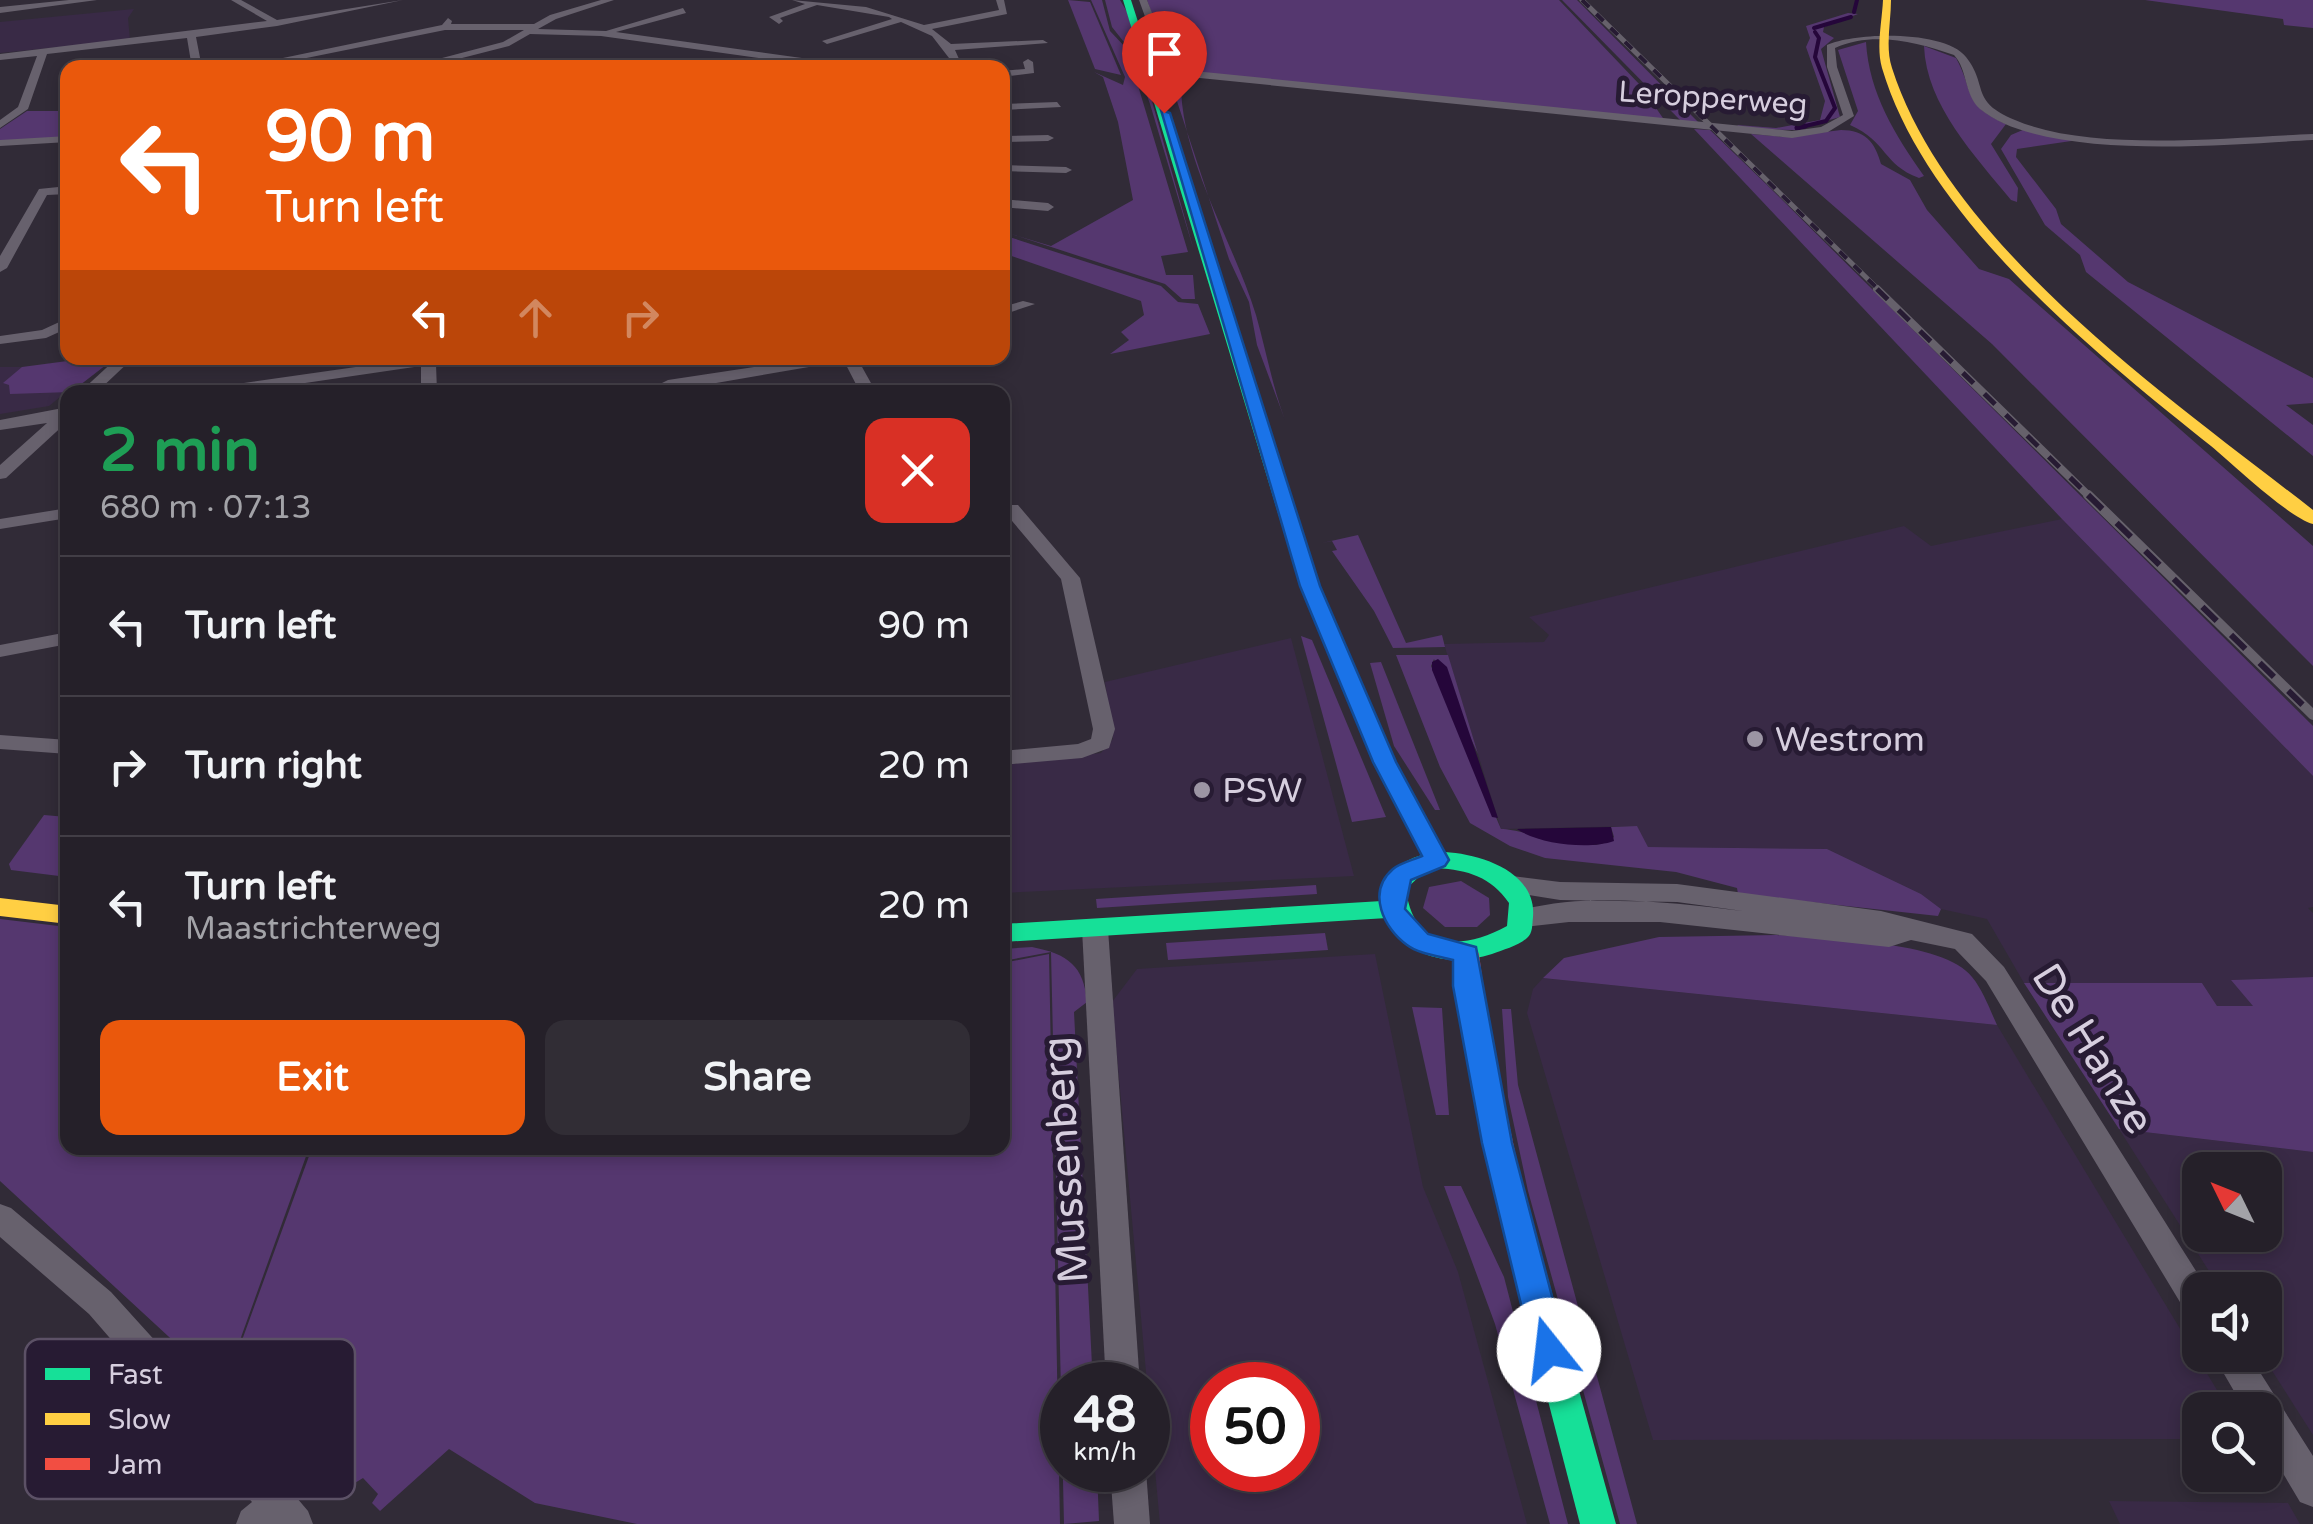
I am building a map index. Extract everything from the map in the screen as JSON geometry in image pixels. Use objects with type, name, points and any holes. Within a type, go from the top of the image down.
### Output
[{"type":"main road","points":[[1126,0],[1310,586],[1385,762],[1436,860]]},
{"type":"main road","points":[[1887,0],[1881,42],[1895,97],[1930,161],[1970,212],[2118,358],[2313,519]]},
{"type":"main road","points":[[1909,0],[1904,28],[1907,55],[1922,102],[1965,170],[2014,226]]},
{"type":"main road","points":[[1436,860],[1472,862],[1512,885],[1522,902],[1524,918],[1507,943],[1466,954],[1419,941],[1400,924],[1392,909],[1394,886],[1402,874],[1436,860]]},
{"type":"main road","points":[[0,907],[60,913]]},
{"type":"main road","points":[[1010,933],[1392,909]]},
{"type":"main road","points":[[1466,954],[1467,986],[1497,1143],[1530,1281],[1598,1524]]},
{"type":"street","points":[[0,10],[93,0]]},
{"type":"street","points":[[235,0],[277,23]]},
{"type":"street","points":[[0,57],[191,36],[400,0]]},
{"type":"street","points":[[439,60],[506,44],[553,17],[610,0]]},
{"type":"street","points":[[796,0],[926,27],[952,47],[956,60]]},
{"type":"street","points":[[837,6],[856,0]]},
{"type":"street","points":[[926,27],[1004,12],[1000,0]]},
{"type":"street","name":"Leropperweg","points":[[1143,0],[1166,70],[1170,72],[1763,133],[1813,131],[1845,121],[1850,112],[1832,68],[1830,47],[1864,38],[1923,43],[1962,56],[1982,105],[1998,116],[2051,132],[2133,141],[2313,137]]},
{"type":"street","points":[[779,21],[773,17],[815,3]]},
{"type":"street","points":[[602,33],[684,11]]},
{"type":"street","points":[[827,41],[901,19]]},
{"type":"street","points":[[278,60],[447,24],[602,33],[774,60]]},
{"type":"street","points":[[191,36],[196,60]]},
{"type":"street","points":[[952,47],[1043,43]]},
{"type":"street","points":[[0,125],[23,109],[43,52]]},
{"type":"street","points":[[1010,73],[1032,71],[1028,62]]},
{"type":"street","points":[[1010,105],[1039,98],[1057,105]]},
{"type":"street","points":[[1010,139],[1048,138]]},
{"type":"street","points":[[0,143],[60,139]]},
{"type":"street","points":[[1010,168],[1066,170]]},
{"type":"street","points":[[0,268],[42,192],[60,191]]},
{"type":"street","points":[[1010,204],[1048,207]]},
{"type":"street","points":[[1010,309],[1028,304]]},
{"type":"street","points":[[0,340],[46,334],[60,326]]},
{"type":"street","points":[[96,385],[118,365]]},
{"type":"street","points":[[264,385],[401,365]]},
{"type":"street","points":[[666,385],[794,365]]},
{"type":"street","points":[[0,426],[60,415]]},
{"type":"street","points":[[0,474],[60,419]]},
{"type":"street","points":[[1010,509],[1070,578],[1104,730],[1101,743],[1082,751],[1010,757]]},
{"type":"street","points":[[0,524],[60,514]]},
{"type":"street","points":[[0,651],[60,640]]},
{"type":"street","points":[[0,742],[60,746]]},
{"type":"street","name":"De Hanze","points":[[1512,885],[1742,900],[1881,920],[1911,931],[1962,941],[1995,974],[2182,1277]]},
{"type":"street","name":"De Hanze","points":[[1524,918],[1566,912],[1669,914],[1889,938],[1911,931]]},
{"type":"street","name":"Mussenberg","points":[[1095,929],[1122,1362]]},
{"type":"street","points":[[0,1218],[100,1303],[130,1339]]},
{"type":"street","points":[[2282,1438],[2313,1489]]},
{"type":"street","points":[[1130,1492],[1132,1524]]},
{"type":"shaded area","points":[[1068,0],[1090,2],[1121,75],[1095,69]]},
{"type":"shaded area","points":[[1091,0],[1102,0],[1110,31],[1127,49],[1188,252],[1161,256],[1166,275],[1193,275],[1195,299],[1182,299],[1165,284],[1011,234],[1051,246],[1133,200],[1118,122],[1103,77],[1094,72],[1123,85],[1125,77]]},
{"type":"shaded area","points":[[1105,0],[1120,0],[1127,12],[1194,251],[1150,104],[1131,51],[1112,27]]},
{"type":"shaded area","points":[[1147,0],[1559,0],[1661,107],[1656,108],[1665,121],[1180,71],[1171,68]]},
{"type":"shaded area","points":[[1562,0],[1577,0],[1702,126],[1680,120]]},
{"type":"shaded area","points":[[2145,0],[2313,0],[2313,28],[2284,25],[2283,19]]},
{"type":"shaded area","points":[[134,9],[128,18],[130,40],[0,53],[0,22]]},
{"type":"shaded area","points":[[1848,13],[1858,14],[1824,27],[1823,32],[1834,38],[1821,49],[1840,117],[1794,130],[1742,129],[1737,125],[1776,128],[1820,120],[1825,101],[1806,47],[1810,38],[1806,26]]},
{"type":"shaded area","points":[[1866,42],[1872,79],[1885,113],[1924,176],[1919,178],[1898,166],[1872,138],[1850,125],[1858,111],[1838,50]]},
{"type":"shaded area","points":[[1924,46],[1956,58],[1976,104],[2006,124],[1991,144],[2018,188],[2017,202],[1983,166],[1943,109],[1927,68]]},
{"type":"shaded area","points":[[1175,76],[1201,76],[1181,79],[1188,134],[1170,80]]},
{"type":"shaded area","points":[[27,111],[60,111],[60,137],[0,141],[0,129]]},
{"type":"shaded area","points":[[1694,129],[1710,130],[1763,181],[2313,726],[2313,776],[2062,519]]},
{"type":"shaded area","points":[[2025,129],[2078,140],[2017,149],[2016,157],[2056,209],[2061,224],[2128,282],[2313,378],[2313,403],[2286,405],[2313,425],[2313,456],[2086,272],[2080,255],[2045,225],[2001,149],[2011,135]]},
{"type":"shaded area","points":[[1841,130],[1863,135],[1876,149],[1881,164],[1910,180],[1927,210],[1979,269],[2009,279],[2313,546],[2313,666],[1992,344],[1751,134],[1785,137]]},
{"type":"shaded area","points":[[1208,194],[1256,315],[1285,420],[1257,345],[1249,302],[1229,259]]},
{"type":"shaded area","points":[[1010,237],[1161,286],[1178,302],[1198,304],[1210,334],[1110,354],[1129,340],[1121,332],[1144,315],[1141,301],[1010,255]]},
{"type":"shaded area","points":[[60,362],[60,365],[106,365],[80,385],[60,385],[60,392],[10,394],[9,385],[3,383],[22,367]]},
{"type":"shaded area","points":[[0,367],[24,367],[60,388],[60,397],[49,406],[0,414]]},
{"type":"shaded area","points":[[2062,519],[2313,776],[2313,907],[2308,908],[2313,913],[2313,977],[2232,980],[2254,1006],[2217,1006],[2202,983],[2024,983],[1987,919],[1941,909],[1921,894],[1827,849],[1648,847],[1636,826],[1501,829],[1444,644],[1544,642],[1549,635],[1529,617],[1904,526],[1931,546]]},
{"type":"shaded area","points":[[1358,535],[1406,643],[1442,635],[1445,647],[1393,648],[1374,611],[1332,551],[1337,550],[1332,541],[1322,543]]},
{"type":"shaded area","points":[[1301,636],[1312,640],[1386,817],[1352,822]]},
{"type":"shaded area","points":[[1291,638],[1354,876],[1010,893],[1010,764],[1101,753],[1113,739],[1105,682]]},
{"type":"shaded area","points":[[1396,655],[1448,655],[1478,754],[1434,659],[1431,666],[1501,829],[1591,845],[1614,837],[1611,827],[1637,826],[1648,847],[1827,849],[1921,894],[1941,909],[1938,916],[1738,894],[1737,888],[1676,872],[1545,858],[1510,846],[1470,823],[1440,767]]},
{"type":"shaded area","points":[[1438,659],[1447,667],[1498,818],[1492,817],[1432,670],[1432,662]]},
{"type":"shaded area","points":[[1381,662],[1440,810],[1435,810],[1394,746],[1370,663]]},
{"type":"shaded area","points":[[44,815],[60,816],[60,876],[11,870],[9,864]]},
{"type":"shaded area","points":[[1611,827],[1614,841],[1591,845],[1550,842],[1517,829]]},
{"type":"shaded area","points":[[1461,881],[1489,898],[1490,915],[1477,927],[1445,927],[1423,908],[1429,887]]},
{"type":"shaded area","points":[[1316,885],[1317,894],[1097,908],[1096,899]]},
{"type":"shaded area","points":[[0,919],[60,926],[60,1155],[306,1155],[240,1339],[171,1339],[0,1181]]},
{"type":"shaded area","points":[[1325,933],[1328,950],[1168,960],[1166,943]]},
{"type":"shaded area","points":[[1777,935],[1851,940],[1936,955],[1972,977],[1997,1025],[1543,978],[1564,958],[1659,937]]},
{"type":"shaded area","points":[[1032,947],[1051,952],[1010,960],[1010,949]]},
{"type":"shaded area","points":[[1051,952],[1078,971],[1087,1002],[1074,1012],[1092,1362],[1060,1362]]},
{"type":"shaded area","points":[[1049,954],[1057,1362],[1040,1362],[1040,1492],[1059,1492],[1060,1524],[637,1524],[535,1503],[449,1449],[380,1511],[372,1503],[378,1494],[363,1478],[355,1483],[355,1339],[242,1339],[309,1155],[1010,1155],[1010,962]]},
{"type":"shaded area","points":[[1375,954],[1423,1187],[1458,1272],[1527,1524],[1160,1524],[1157,1492],[1170,1492],[1170,1362],[1145,1362],[1112,1002],[1137,969]]},
{"type":"shaded area","points":[[2313,977],[2313,1152],[2119,1129],[2024,983],[2202,983],[2217,1006],[2253,1006],[2231,980]]},
{"type":"shaded area","points":[[1543,978],[1997,1025],[2182,1332],[2182,1372],[2206,1372],[2218,1392],[2182,1392],[2182,1439],[1653,1440],[1527,1013],[1533,989]]},
{"type":"shaded area","points":[[1412,1007],[1442,1008],[1449,1115],[1436,1115]]},
{"type":"shaded area","points":[[1502,1009],[1511,1009],[1518,1085],[1637,1524],[1620,1524],[1528,1191],[1508,1097]]},
{"type":"shaded area","points":[[2119,1129],[2313,1152],[2313,1435],[2273,1372],[2282,1372],[2282,1272],[2210,1272],[2197,1252],[2282,1252],[2282,1152],[2182,1152],[2182,1228]]},
{"type":"shaded area","points":[[1444,1186],[1461,1186],[1504,1277],[1568,1524],[1550,1524],[1495,1324]]},
{"type":"shaded area","points":[[1063,1492],[1098,1492],[1099,1521],[1064,1524]]},
{"type":"shaded area","points":[[2109,1501],[2288,1503],[2300,1524],[2120,1524]]},
{"type":"waterway","points":[[1854,12],[1857,0]]},
{"type":"waterway","points":[[1814,28],[1851,17]]},
{"type":"waterway","points":[[1805,126],[1797,128],[1826,121],[1835,108],[1815,57],[1819,38],[1815,32]]},
{"type":"railway","points":[[1582,0],[1880,291]]},
{"type":"railway","points":[[1877,289],[2091,498]]},
{"type":"railway","points":[[2088,495],[2313,715]]},
{"type":"traffic: fast","points":[[1127,0],[1310,586],[1385,762],[1437,860]]},
{"type":"traffic: fast","points":[[1437,860],[1475,865],[1506,882],[1522,902],[1519,931],[1478,949],[1437,949],[1419,942],[1405,929],[1396,911],[1393,886],[1416,865],[1437,860]]},
{"type":"traffic: fast","points":[[1010,933],[1392,909]]},
{"type":"traffic: fast","points":[[1507,1185],[1598,1524]]},
{"type":"traffic: slow","points":[[1887,0],[1887,69],[1915,133],[1957,197],[2009,258],[2068,317],[2313,519]]},
{"type":"traffic: slow","points":[[0,907],[60,914]]},
{"type":"traffic: jam","points":[[1466,954],[1475,1029],[1507,1185]]},
{"type":"place","name":"Westrom","points":[[1755,739]]},
{"type":"place","name":"PSW","points":[[1202,790]]},
{"type":"route","points":[[1164,113],[1310,586],[1334,650],[1385,762],[1436,860],[1402,874],[1394,886],[1392,909],[1400,924],[1419,941],[1466,954],[1467,986],[1497,1143],[1549,1350]]}]
